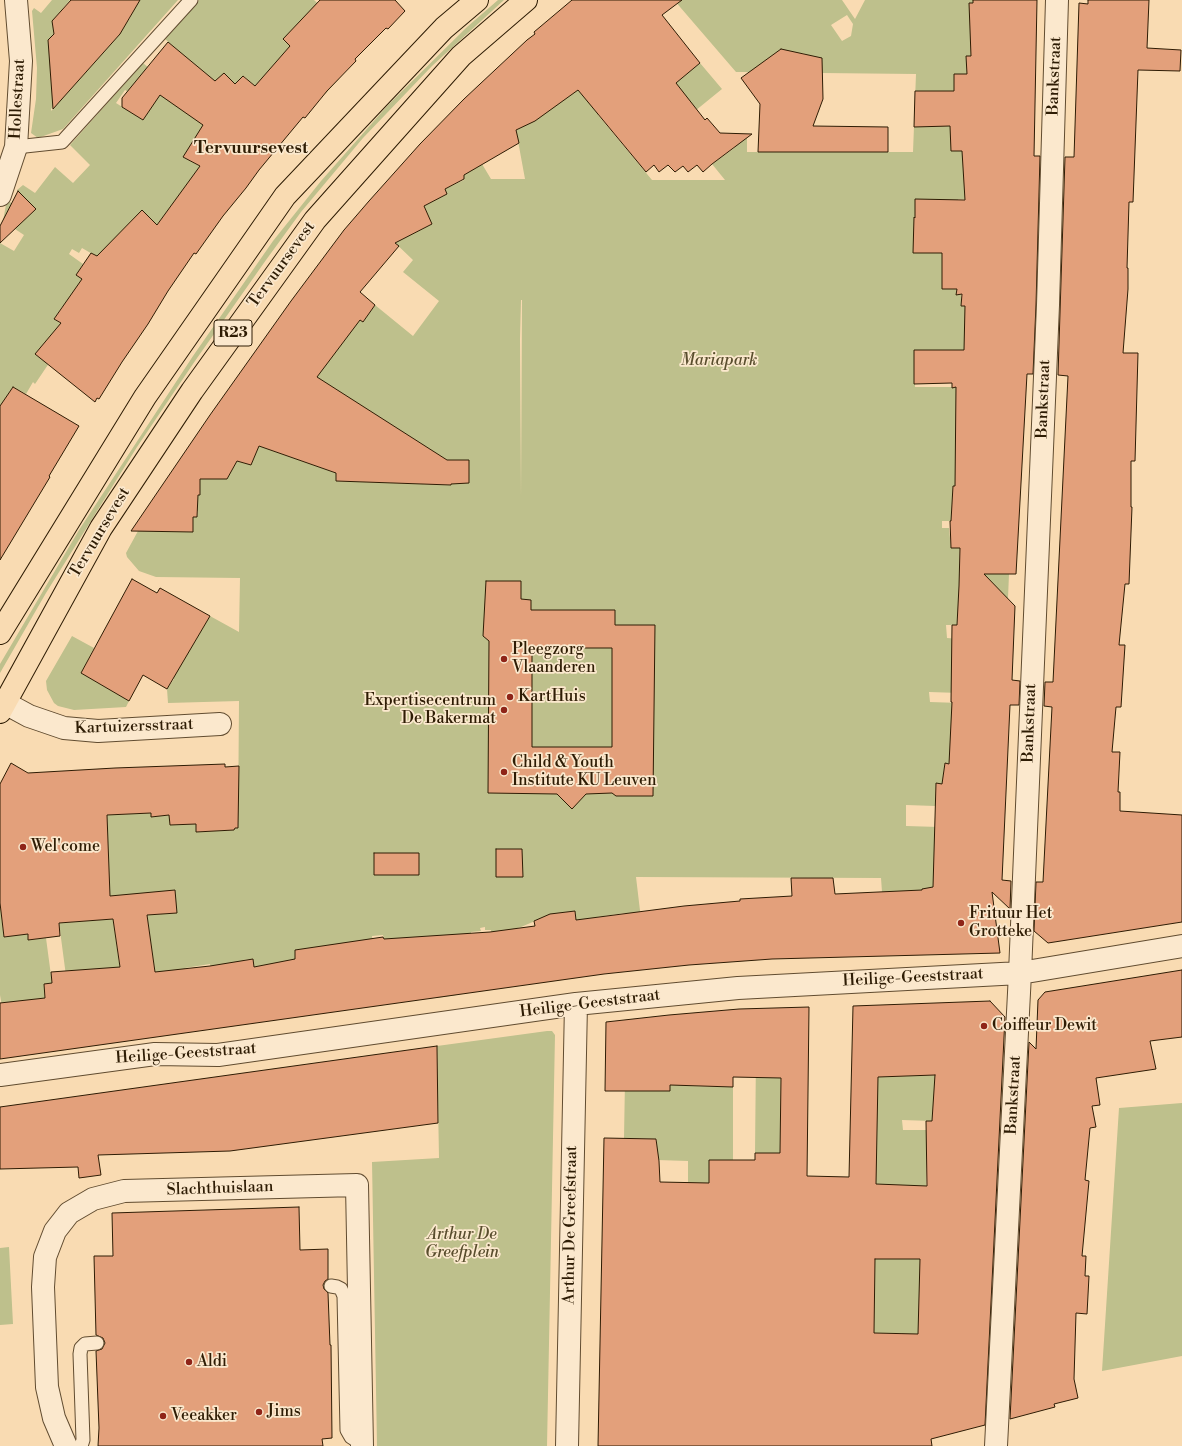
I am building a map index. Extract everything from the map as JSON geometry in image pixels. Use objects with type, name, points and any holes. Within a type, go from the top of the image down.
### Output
[{"type":"main road","name":"Tervuursevest","points":[[0,633],[145,397],[285,196],[444,28],[477,0]]},
{"type":"main road","name":"Tervuursevest","points":[[2,708],[101,528],[192,391],[315,220],[461,56],[526,0]]},
{"type":"street","name":"Hollestraat","points":[[0,195],[16,147],[21,61],[16,0]]},
{"type":"street","name":"Bankstraat","points":[[996,1446],[1020,973],[1048,304],[1057,0]]},
{"type":"street","name":"Kartuizersstraat","points":[[2,708],[64,728],[98,730],[220,724]]},
{"type":"street","name":"Heilige-Geeststraat","points":[[0,1075],[155,1054],[218,1055],[576,1004],[738,988],[1020,973],[1182,946]]},
{"type":"street","name":"Arthur De Greefstraat","points":[[567,1446],[576,1004]]},
{"type":"street","name":"Slachthuislaan","points":[[66,1446],[54,1418],[47,1387],[43,1287],[45,1257],[55,1231],[68,1214],[93,1200],[124,1191],[357,1185],[362,1445]]},
{"type":"lane","points":[[16,147],[62,142],[191,0]]},
{"type":"lane","points":[[331,1286],[341,1289],[344,1296],[347,1430],[351,1437],[362,1445]]},
{"type":"lane","points":[[81,1446],[83,1440],[80,1354],[81,1348],[85,1344],[97,1343]]},
{"type":"green space","points":[[52,0],[70,0],[52,21],[54,34],[48,40],[54,105],[51,111],[117,37],[130,18],[138,0],[178,0],[63,129],[38,138],[31,133],[36,99],[37,68],[32,11],[34,8],[41,13]]},
{"type":"green space","points":[[199,0],[314,0],[325,10],[315,57],[339,79],[325,94],[302,73],[255,86],[244,76],[235,84],[224,73],[241,105],[183,157],[201,167],[157,225],[142,210],[125,228],[118,269],[82,248],[79,253],[72,249],[69,254],[83,264],[76,275],[99,289],[35,384],[33,382],[26,394],[13,387],[8,394],[15,400],[0,408],[0,243],[14,251],[24,235],[3,221],[7,199],[26,218],[36,209],[17,190],[23,185],[35,193],[55,167],[73,183],[90,165],[70,145],[143,63],[165,82],[185,57],[165,39]],"holes":[[[292,30],[302,57],[283,40]],[[125,90],[145,102],[143,105],[150,110],[143,120],[116,103]],[[62,307],[74,315],[66,327],[54,319]]]},
{"type":"green space","points":[[498,0],[504,0],[432,66],[363,138],[301,212],[195,361],[137,447],[46,593],[0,673],[0,664],[79,530],[193,356],[273,241],[321,181],[388,105],[467,27]]},
{"type":"green space","name":"Mariapark","points":[[674,0],[842,0],[855,19],[865,0],[973,0],[973,3],[969,3],[970,15],[979,56],[966,56],[967,64],[973,74],[954,74],[954,83],[969,84],[951,142],[951,151],[976,151],[964,178],[965,199],[958,199],[958,217],[942,275],[942,289],[957,289],[956,294],[961,294],[961,306],[977,305],[967,350],[915,372],[915,387],[974,387],[956,486],[953,486],[951,521],[942,521],[942,528],[949,528],[951,548],[960,548],[959,574],[1009,574],[1008,598],[959,598],[957,625],[946,625],[947,638],[974,640],[952,648],[952,660],[960,693],[929,692],[930,702],[960,703],[950,764],[945,763],[943,776],[954,785],[936,784],[935,806],[906,805],[906,826],[939,827],[942,892],[882,892],[881,878],[636,877],[641,919],[625,913],[597,917],[577,926],[575,911],[560,913],[514,929],[515,935],[492,938],[491,930],[485,930],[485,927],[480,928],[481,931],[471,932],[472,944],[453,946],[457,995],[437,998],[432,936],[420,937],[385,948],[383,935],[372,936],[374,953],[338,944],[295,950],[295,960],[254,967],[253,959],[243,960],[245,974],[211,972],[210,964],[185,968],[186,981],[157,985],[147,915],[176,913],[110,896],[107,815],[151,813],[151,817],[169,815],[170,825],[196,824],[196,832],[234,830],[238,827],[239,701],[168,703],[167,689],[174,679],[143,663],[194,643],[210,616],[239,632],[240,578],[156,577],[139,571],[127,557],[126,553],[138,531],[193,532],[193,517],[197,516],[198,511],[196,511],[196,495],[200,495],[200,479],[227,479],[237,461],[251,465],[259,446],[336,473],[336,481],[451,485],[453,464],[315,376],[354,315],[363,322],[375,305],[413,336],[439,301],[403,272],[413,260],[391,239],[413,234],[432,224],[424,206],[447,194],[445,189],[464,180],[463,174],[482,164],[491,179],[525,179],[516,130],[577,90],[642,79],[598,115],[652,180],[725,180],[712,164],[733,149],[747,134],[747,152],[913,152],[916,74],[821,73],[807,55],[802,53],[757,72],[736,72]],"holes":[[[847,15],[853,24],[851,36],[842,41],[831,25]],[[522,300],[521,498],[520,339]]]},
{"type":"green space","points":[[700,63],[722,89],[679,124],[658,97]]},
{"type":"green space","points":[[72,636],[94,648],[81,673],[129,701],[126,707],[74,710],[58,706],[54,703],[47,690],[46,681]]},
{"type":"green space","points":[[0,909],[3,909],[1,915],[4,937],[28,934],[28,940],[46,938],[52,983],[44,984],[45,998],[2,1007],[0,995]]},
{"type":"green space","points":[[113,919],[124,999],[70,1006],[59,923]]},
{"type":"green space","name":"Arthur De Greefplein","points":[[552,1031],[555,1035],[547,1446],[377,1446],[372,1162],[439,1158],[437,1046]]},
{"type":"green space","points":[[756,1053],[781,1066],[780,1153],[755,1153]]},
{"type":"green space","points":[[939,1075],[932,1121],[902,1120],[903,1130],[931,1130],[926,1149],[926,1186],[921,1259],[919,1336],[903,1336],[902,1333],[874,1333],[877,1077]]},
{"type":"green space","points":[[625,1080],[647,1082],[647,1091],[670,1091],[670,1083],[690,1086],[733,1087],[733,1160],[709,1160],[709,1183],[665,1193],[665,1182],[688,1182],[688,1161],[657,1160],[657,1139],[624,1138]]},
{"type":"green space","points":[[1182,1103],[1182,1356],[1102,1371],[1119,1108]]},
{"type":"green space","points":[[9,1247],[13,1324],[0,1325],[0,1248]]},
{"type":"building","points":[[71,0],[140,0],[120,34],[53,109],[48,40],[54,34],[52,21]]},
{"type":"building","points":[[320,0],[395,0],[405,11],[388,29],[386,28],[355,59],[356,61],[327,91],[305,118],[303,117],[259,170],[196,254],[194,253],[99,399],[97,398],[95,402],[35,354],[61,323],[54,319],[82,279],[76,275],[91,253],[97,256],[142,210],[157,225],[200,166],[183,157],[203,125],[160,95],[143,120],[122,107],[122,98],[168,42],[215,81],[224,73],[235,84],[243,76],[255,86],[290,46],[283,39]]},
{"type":"building","points":[[572,0],[682,0],[662,15],[700,63],[676,83],[705,120],[707,118],[720,133],[752,134],[703,172],[697,165],[688,172],[683,166],[675,172],[668,165],[659,172],[654,165],[646,172],[578,90],[535,121],[516,130],[519,143],[464,175],[464,179],[445,189],[447,194],[424,206],[432,224],[395,243],[399,246],[360,292],[375,305],[363,322],[360,320],[317,377],[447,460],[469,460],[469,483],[451,485],[336,481],[336,473],[259,446],[251,465],[237,461],[227,479],[200,479],[200,495],[198,495],[197,517],[193,517],[193,532],[131,531],[210,415],[291,301],[344,230],[420,144],[464,99],[535,34],[534,32]]},
{"type":"building","points":[[973,0],[1037,0],[1034,156],[1040,156],[1036,305],[1033,374],[1027,374],[1016,574],[984,574],[1015,606],[1012,680],[1020,681],[1019,705],[1010,705],[1002,880],[1011,881],[1010,909],[992,892],[1000,953],[772,959],[689,965],[604,974],[0,1059],[0,1003],[45,998],[44,984],[52,983],[51,972],[120,967],[113,919],[59,923],[60,936],[28,940],[28,934],[4,937],[0,903],[0,784],[11,763],[28,773],[225,764],[225,767],[239,766],[238,828],[235,828],[234,830],[196,832],[196,824],[170,825],[169,815],[151,817],[151,813],[107,815],[110,896],[175,890],[177,913],[147,915],[155,972],[210,966],[253,959],[254,967],[295,959],[295,950],[383,937],[384,939],[490,932],[535,926],[534,921],[550,914],[575,911],[576,920],[684,906],[740,901],[740,899],[792,896],[791,878],[833,878],[835,894],[922,890],[933,887],[936,783],[942,784],[945,763],[949,764],[952,702],[952,625],[957,625],[959,586],[960,548],[951,548],[950,521],[953,486],[955,486],[956,387],[952,388],[952,383],[914,384],[914,350],[964,350],[965,306],[961,306],[962,294],[956,295],[957,289],[942,289],[942,253],[913,253],[914,217],[915,218],[915,199],[965,200],[962,151],[951,151],[950,126],[914,127],[915,91],[954,91],[954,74],[967,74],[966,56],[971,56],[969,3],[973,3]]},
{"type":"building","points":[[1088,0],[1149,0],[1147,48],[1181,50],[1180,71],[1138,70],[1133,202],[1129,202],[1127,268],[1128,289],[1123,353],[1138,353],[1135,461],[1131,461],[1132,507],[1129,584],[1125,584],[1119,645],[1125,645],[1121,707],[1116,707],[1112,752],[1120,752],[1118,792],[1120,792],[1120,811],[1182,815],[1182,922],[1048,943],[1034,931],[1036,882],[1043,882],[1052,707],[1044,706],[1045,682],[1053,682],[1068,376],[1058,375],[1065,157],[1074,157],[1079,3],[1088,4]]},
{"type":"building","points":[[781,49],[822,58],[823,99],[813,126],[888,127],[888,152],[758,152],[760,104],[741,78]]},
{"type":"building","points":[[18,191],[36,209],[0,243],[0,226]]},
{"type":"building","points":[[13,387],[79,426],[0,560],[0,406]]},
{"type":"building","points":[[132,579],[157,593],[160,588],[210,616],[167,689],[143,675],[129,701],[81,673]]},
{"type":"building","name":"KartHuis","points":[[486,581],[521,581],[521,599],[531,600],[531,610],[615,610],[615,625],[655,625],[653,796],[616,796],[612,793],[586,794],[572,809],[557,794],[488,793],[489,641],[483,636]],"holes":[[[532,648],[612,648],[612,747],[532,747]]]},
{"type":"building","points":[[496,849],[522,849],[523,877],[496,877]]},
{"type":"building","points":[[374,853],[419,853],[419,875],[374,875]]},
{"type":"building","points":[[1182,970],[1182,1037],[1150,1041],[1156,1069],[1096,1078],[1100,1105],[1092,1106],[1096,1127],[1090,1128],[1085,1180],[1089,1181],[1082,1256],[1086,1256],[1085,1276],[1089,1276],[1087,1314],[1076,1313],[1074,1379],[1078,1398],[1054,1404],[1055,1407],[1010,1419],[1029,1042],[1036,1049],[1038,1000],[1045,992]]},
{"type":"building","points":[[990,1001],[1005,1017],[985,1425],[931,1439],[932,1446],[598,1446],[604,1138],[656,1139],[660,1182],[709,1183],[709,1160],[755,1160],[755,1153],[780,1153],[781,1078],[733,1077],[733,1087],[670,1085],[670,1091],[605,1091],[606,1022],[739,1009],[809,1007],[807,1176],[849,1177],[853,1006]],"holes":[[[935,1075],[932,1121],[926,1121],[927,1186],[876,1184],[878,1077]],[[875,1259],[920,1259],[918,1334],[874,1333]]]},
{"type":"building","points":[[437,1046],[438,1123],[230,1151],[98,1155],[101,1175],[79,1178],[78,1167],[0,1169],[0,1107]]},
{"type":"building","points":[[299,1207],[300,1250],[328,1249],[328,1279],[323,1285],[324,1289],[328,1293],[331,1345],[332,1438],[322,1439],[323,1446],[98,1446],[99,1428],[96,1351],[102,1349],[105,1343],[103,1338],[96,1335],[94,1256],[113,1256],[112,1213]]},
{"type":"place","name":"Pleegzorg Vlaanderen","points":[[504,659]]},
{"type":"place","name":"KartHuis","points":[[510,697]]},
{"type":"place","name":"Expertisecentrum De Bakermat","points":[[504,710]]},
{"type":"place","name":"Child & Youth Institute KU Leuven","points":[[504,772]]},
{"type":"place","name":"Wel'come","points":[[23,847]]},
{"type":"place","name":"Frituur Het Grotteke","points":[[961,923]]},
{"type":"place","name":"Coiffeur Dewit","points":[[984,1026]]},
{"type":"place","name":"Aldi","points":[[189,1362]]},
{"type":"place","name":"Jims","points":[[259,1412]]},
{"type":"place","name":"Veeakker","points":[[163,1416]]},
{"type":"district","name":"Tervuursevest","points":[[251,149]]}]
